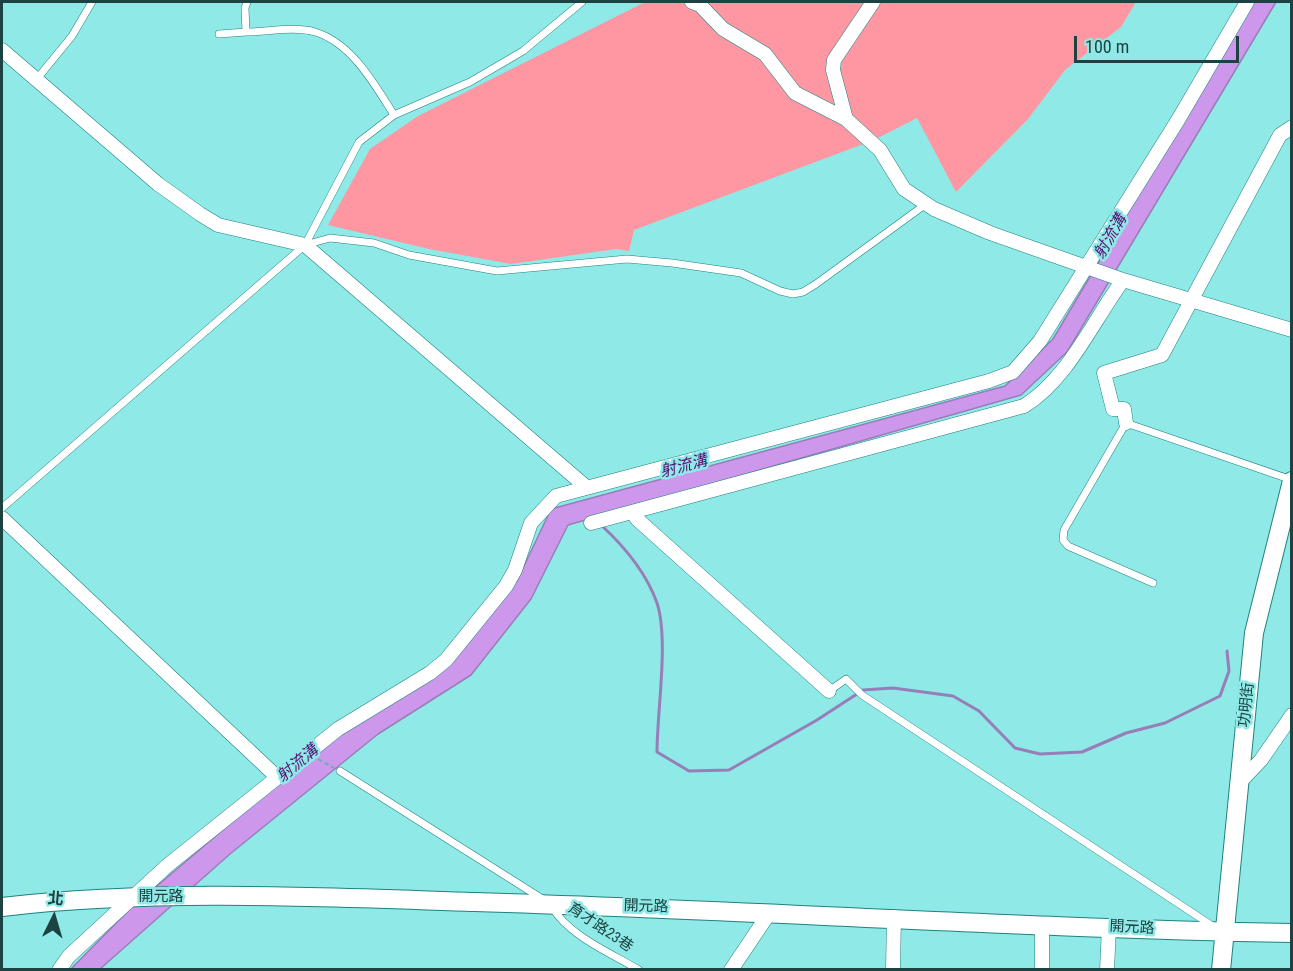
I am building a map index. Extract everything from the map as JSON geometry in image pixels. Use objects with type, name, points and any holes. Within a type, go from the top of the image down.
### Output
[{"type":"main road","name":"功明街","points":[[1221,969],[1254,633],[1292,480]]},
{"type":"main road","name":"開元路","points":[[2,907],[79,898],[359,898],[1292,933]]},
{"type":"street","points":[[692,2],[700,5],[723,29],[765,54],[795,93],[846,119],[880,150],[904,189],[926,204],[990,234],[1190,301],[1292,330]]},
{"type":"street","points":[[846,119],[833,70],[834,60],[873,2]]},
{"type":"street","points":[[59,969],[69,956],[168,865],[277,777],[338,729],[430,673],[446,660],[506,586],[515,570],[531,523],[543,506],[556,496],[585,486],[989,381],[1013,372],[1040,342],[1090,267],[1247,2]]},
{"type":"street","points":[[2,50],[158,184],[200,214],[218,225],[304,245],[585,486]]},
{"type":"street","points":[[1126,423],[1124,409],[1113,409],[1104,373],[1162,355],[1280,135],[1292,127]]},
{"type":"street","points":[[592,523],[1024,406],[1039,397],[1065,365],[1121,279]]},
{"type":"street","points":[[626,514],[637,519],[828,691]]},
{"type":"street","points":[[2,518],[277,777]]},
{"type":"street","points":[[1239,783],[1261,760],[1292,715]]},
{"type":"street","points":[[731,969],[770,912]]},
{"type":"street","points":[[893,969],[894,917]]},
{"type":"street","points":[[1042,924],[1042,969]]},
{"type":"street","points":[[1107,969],[1109,927]]},
{"type":"lane","points":[[36,80],[72,36],[92,2]]},
{"type":"lane","points":[[246,32],[247,2]]},
{"type":"lane","points":[[2,508],[304,245],[359,142],[394,115],[470,82],[523,51],[582,2]]},
{"type":"lane","points":[[219,34],[307,31],[332,40],[351,56],[394,115]]},
{"type":"lane","points":[[304,245],[330,238],[374,243],[409,255],[496,271],[627,259],[672,263],[741,273],[780,291],[793,294],[816,285],[926,204]]},
{"type":"lane","points":[[1126,423],[1064,530],[1062,540],[1068,546],[1153,583]]},
{"type":"lane","name":"功明街","points":[[1126,423],[1292,480]]},
{"type":"lane","points":[[828,691],[846,679],[862,695],[1130,873],[1224,932]]},
{"type":"lane","name":"育才路23巷","points":[[340,771],[550,904],[558,916],[573,929],[639,969]]},
{"type":"path","points":[[308,753],[340,771]]},
{"type":"shaded area","points":[[645,2],[1136,2],[1121,27],[1065,70],[1028,119],[956,192],[917,118],[874,140],[634,230],[629,251],[616,249],[511,264],[429,249],[328,225],[370,149],[418,116]]},
{"type":"shaded area","points":[[1253,2],[1276,2],[1067,352],[1021,395],[568,525],[531,599],[471,675],[378,734],[230,854],[100,969],[70,970],[131,908],[310,756],[358,721],[438,672],[517,581],[551,509],[1005,386],[1053,339]]},
{"type":"waterway","points":[[601,525],[634,561],[657,603],[662,636],[657,752],[689,771],[729,770],[817,720],[863,690],[893,688],[953,696],[979,711],[1015,748],[1040,754],[1082,752],[1126,733],[1165,723],[1220,696],[1229,671],[1227,651]]},
{"type":"water label","name":"射流溝","points":[[1111,237]]},
{"type":"water label","name":"射流溝","points":[[684,467]]},
{"type":"water label","name":"射流溝","points":[[298,764]]}]
